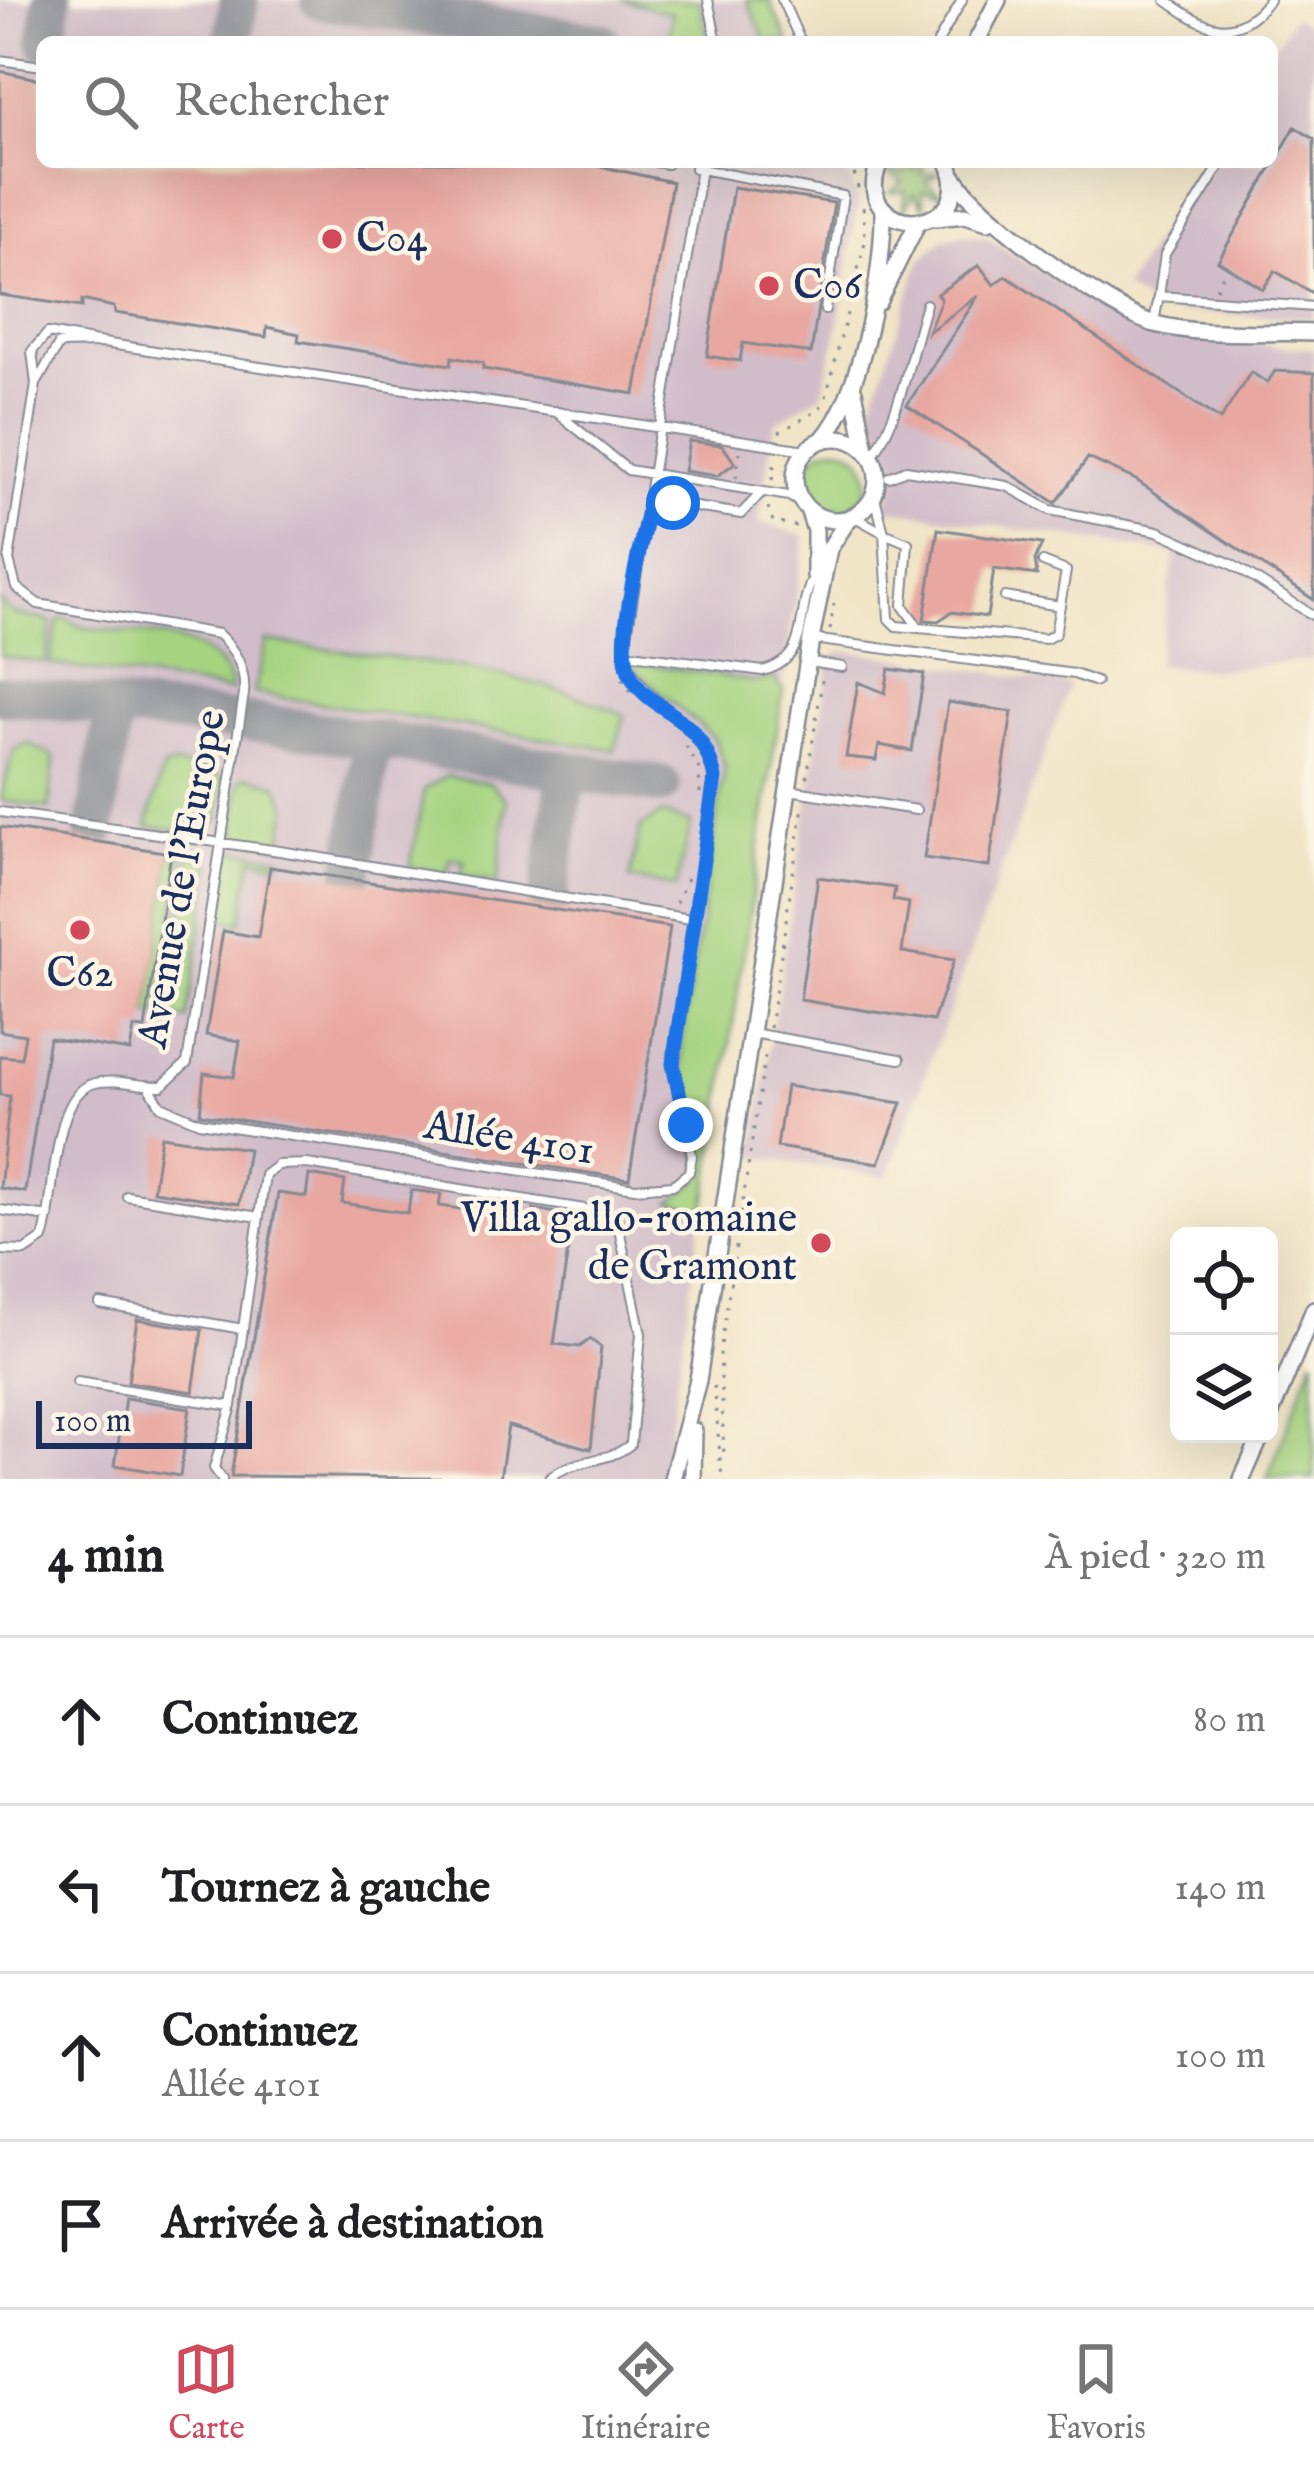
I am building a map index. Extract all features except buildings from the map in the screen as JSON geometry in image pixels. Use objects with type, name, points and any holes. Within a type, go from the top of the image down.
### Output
[{"type":"street","points":[[979,36],[998,0]]},
{"type":"street","points":[[811,639],[829,549],[851,516],[874,494],[869,456],[854,408],[854,382],[884,209],[874,188],[877,168]]},
{"type":"street","points":[[864,338],[895,261],[925,220],[950,200],[951,168]]},
{"type":"street","points":[[952,168],[972,202],[1022,241]]},
{"type":"street","points":[[884,209],[925,220],[975,217],[1022,241],[1153,324],[1314,333]]},
{"type":"street","points":[[823,440],[854,382]]},
{"type":"street","points":[[693,1479],[698,1380],[751,1033],[816,663],[811,639],[815,573],[806,507],[795,483],[806,450],[823,440],[842,438],[869,456]]},
{"type":"street","points":[[806,507],[824,518],[851,516]]},
{"type":"street","points":[[1278,1396],[1314,1309]]},
{"type":"street","points":[[672,1479],[698,1380]]},
{"type":"street","points":[[1242,1479],[1258,1443]]},
{"type":"lane","points":[[708,0],[715,36]]},
{"type":"lane","points":[[782,0],[798,36]]},
{"type":"lane","points":[[941,36],[962,0]]},
{"type":"lane","points":[[1166,0],[1200,23],[1231,28],[1251,23],[1269,0]]},
{"type":"lane","points":[[0,60],[36,65]]},
{"type":"lane","points":[[0,812],[696,920],[715,778],[710,751],[688,724],[631,678],[624,653],[699,168]]},
{"type":"lane","points":[[709,168],[843,196],[825,310]]},
{"type":"lane","points":[[1153,324],[1165,254],[1218,168]]},
{"type":"lane","points":[[1159,296],[1314,307]]},
{"type":"lane","points":[[869,456],[890,434],[894,402],[926,304]]},
{"type":"lane","points":[[36,384],[32,351],[39,338],[64,332],[103,343],[806,450]]},
{"type":"lane","points":[[36,384],[59,344],[103,343]]},
{"type":"lane","name":"Avenue de l'Europe","points":[[36,384],[9,560],[16,586],[38,604],[218,634],[234,650],[245,678],[188,1063],[170,1083],[96,1082],[80,1090],[64,1115],[49,1217]]},
{"type":"lane","points":[[549,408],[628,470],[765,493],[806,507]]},
{"type":"lane","points":[[889,477],[906,470],[1007,486],[1050,510],[1158,531],[1231,564],[1314,616]]},
{"type":"lane","points":[[650,500],[741,514],[765,493]]},
{"type":"lane","points":[[874,494],[884,532],[889,619],[896,626],[916,624],[1046,639],[1055,634],[1066,571],[1043,562]]},
{"type":"lane","points":[[851,516],[908,543],[903,606],[916,624]]},
{"type":"lane","points":[[624,653],[763,671],[780,666],[796,647],[815,573]]},
{"type":"lane","points":[[1005,596],[1060,605]]},
{"type":"lane","points":[[811,639],[1074,674],[1096,682]]},
{"type":"lane","points":[[816,663],[842,667]]},
{"type":"lane","points":[[796,792],[916,810]]},
{"type":"lane","name":"Allée 4101","points":[[148,1085],[161,1106],[200,1122],[635,1188],[673,1185],[689,1172],[692,1156],[673,1064],[696,920]]},
{"type":"lane","points":[[751,1033],[900,1058]]},
{"type":"lane","points":[[223,1479],[214,1468],[232,1406],[266,1175],[278,1166],[307,1164],[609,1213],[617,1219],[641,1334],[631,1444],[602,1462],[559,1469],[549,1479]]},
{"type":"lane","points":[[127,1196],[260,1217]]},
{"type":"lane","points":[[0,1210],[49,1217],[36,1247],[0,1250]]},
{"type":"lane","points":[[100,1304],[243,1329]]},
{"type":"lane","points":[[77,1382],[232,1406]]},
{"type":"path","points":[[805,528],[773,522],[765,493],[784,424],[808,418],[826,397],[865,242],[863,204],[853,168]]},
{"type":"path","points":[[1214,302],[1226,269]]},
{"type":"path","points":[[735,483],[742,445]]},
{"type":"path","points":[[829,641],[836,595]]},
{"type":"path","points":[[624,653],[622,684],[636,697]]},
{"type":"path","points":[[718,1460],[724,1457],[720,1352],[769,1036],[796,792],[816,663]]},
{"type":"path","points":[[679,733],[699,769],[701,813]]},
{"type":"path","points":[[672,916],[690,872]]},
{"type":"shaded area","points":[[0,0],[769,0],[786,36],[36,36],[36,168],[846,168],[858,202],[822,394],[775,423],[759,522],[805,536],[662,1479],[0,1479]]},
{"type":"shaded area","points":[[1293,17],[1314,28],[1314,318],[1177,312],[1148,304],[1124,289],[1199,168],[1278,168],[1278,41]]},
{"type":"shaded area","points":[[984,236],[1143,337],[1314,349],[1314,660],[1213,670],[1157,665],[1175,553],[881,508],[893,490],[894,461],[877,432],[880,427],[868,418],[920,261],[942,240]]},
{"type":"shaded area","points":[[843,650],[1070,685],[887,1177],[753,1156],[830,659]]},
{"type":"green space","points":[[622,0],[699,0],[708,36],[669,36],[672,13]]},
{"type":"green space","points":[[747,0],[769,0],[786,36],[763,36]]},
{"type":"green space","points":[[904,168],[938,173],[926,182],[942,194],[922,191],[924,207],[914,194],[903,211],[906,191],[890,193],[903,182],[885,171],[905,174]]},
{"type":"green space","points":[[836,447],[859,456],[868,479],[859,502],[836,511],[813,502],[804,479],[813,456]]},
{"type":"green space","points":[[0,601],[13,614],[51,621],[46,663],[0,656]]},
{"type":"green space","points":[[64,617],[81,627],[193,645],[225,671],[233,691],[50,664],[58,621]]},
{"type":"green space","points":[[266,641],[495,674],[625,715],[615,750],[254,693]]},
{"type":"green space","points":[[639,663],[758,682],[774,678],[783,690],[705,1210],[671,1202],[698,1181],[699,1146],[682,1042],[725,766],[714,738],[634,669]]},
{"type":"green space","points":[[28,743],[54,757],[49,809],[0,800],[14,750]]},
{"type":"green space","points":[[163,768],[202,769],[187,832],[147,826]]},
{"type":"green space","points":[[206,770],[225,780],[218,822],[196,818]]},
{"type":"green space","points":[[248,776],[278,785],[288,808],[281,846],[234,838],[240,780]]},
{"type":"green space","points":[[446,776],[490,783],[506,800],[498,882],[461,876],[464,861],[451,858],[447,874],[410,868],[424,790]]},
{"type":"green space","points":[[661,814],[691,823],[676,887],[630,879],[640,828]]},
{"type":"green space","points":[[230,850],[280,857],[278,863],[252,859],[241,923],[219,919]]},
{"type":"green space","points":[[171,853],[183,855],[159,1015],[148,1014]]},
{"type":"green space","points":[[190,853],[211,864],[187,1019],[164,1016]]},
{"type":"green space","points":[[1314,1357],[1314,1479],[1267,1479]]},
{"type":"taxiway","points":[[48,36],[52,0]]},
{"type":"taxiway","points":[[234,36],[239,0]]},
{"type":"taxiway","points":[[320,0],[561,36]]},
{"type":"taxiway","points":[[0,695],[299,728],[661,785]]},
{"type":"taxiway","points":[[93,841],[114,710]]},
{"type":"taxiway","points":[[352,879],[373,740]]},
{"type":"taxiway","points":[[547,909],[567,771]]},
{"type":"place","name":"C04","points":[[332,239]]},
{"type":"place","name":"C06","points":[[769,286]]},
{"type":"place","name":"C62","points":[[80,930]]},
{"type":"place","name":"Villa gallo-romaine de Gramont","points":[[821,1243]]},
{"type":"route","points":[[673,503],[650,500],[624,653],[631,678],[688,724],[710,751],[715,778],[673,1064],[686,1125]]}]
